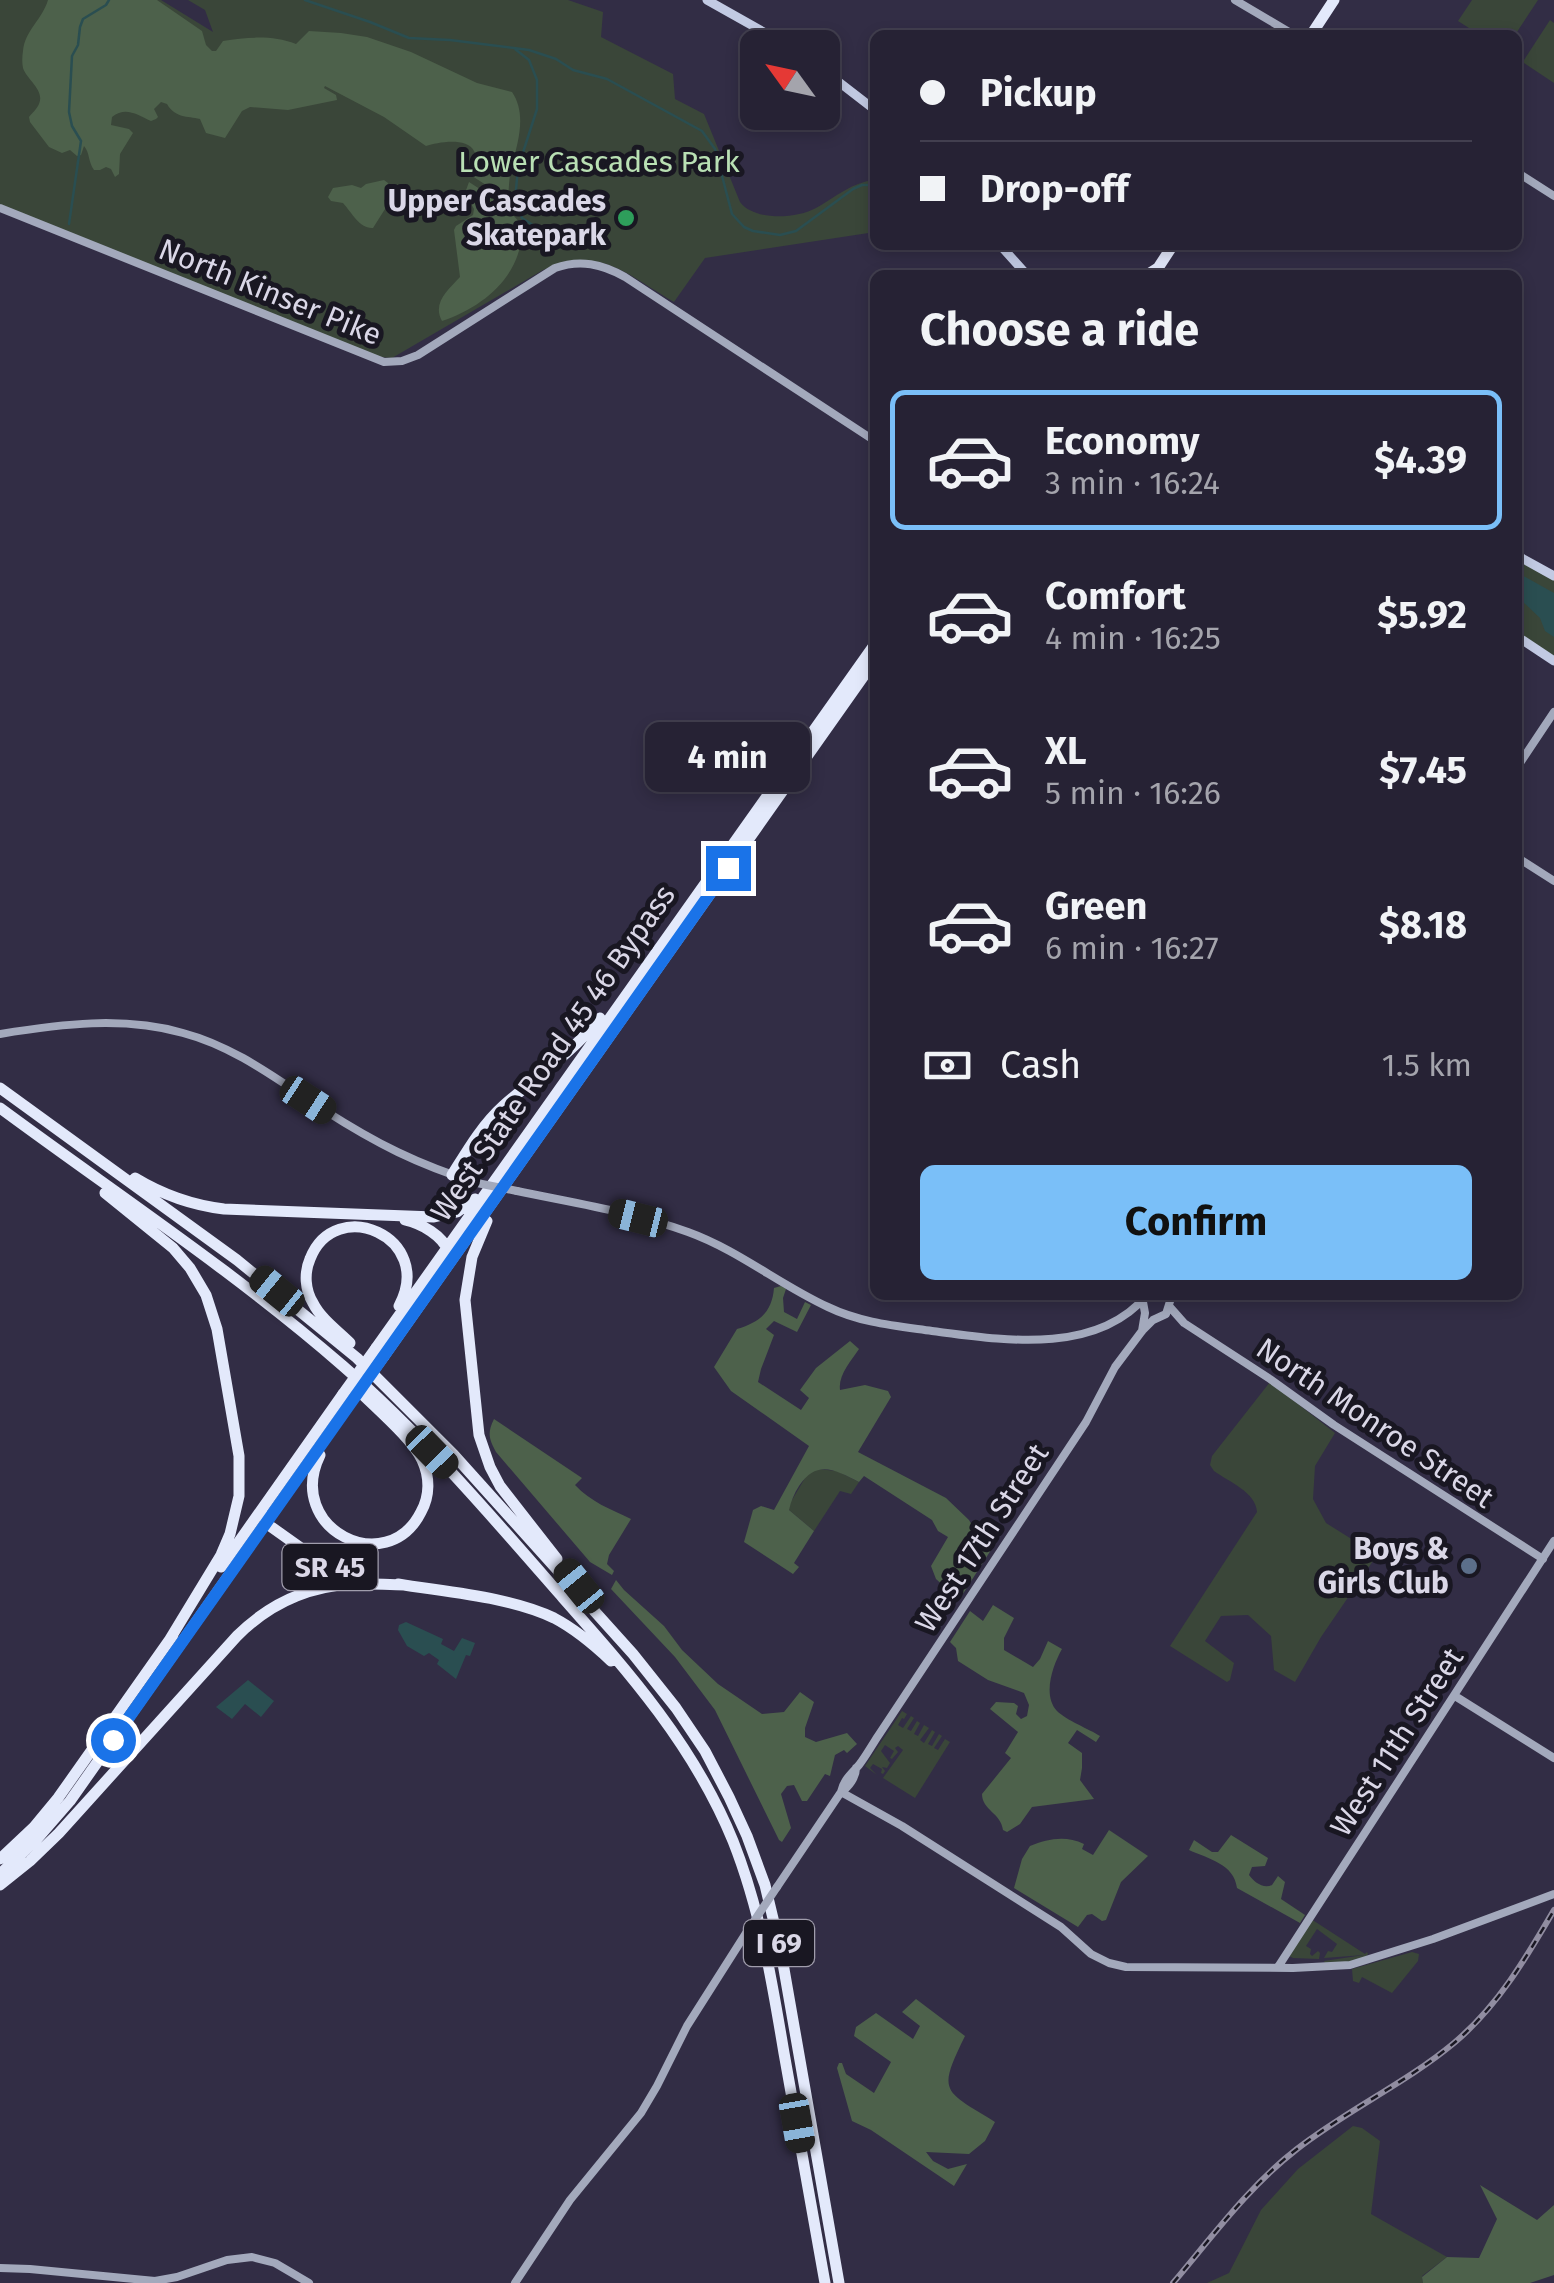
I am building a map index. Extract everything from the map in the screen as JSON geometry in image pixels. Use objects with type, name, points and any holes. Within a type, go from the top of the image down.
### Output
[{"type":"highway","points":[[1314,30],[1334,0]]},
{"type":"highway","name":"West State Road 45 46 Bypass","points":[[380,1348],[447,1246],[870,651]]},
{"type":"highway","name":"West State Road 45 46 Bypass","points":[[539,1137],[870,667]]},
{"type":"highway","points":[[817,740],[818,723]]},
{"type":"highway","points":[[693,898],[694,916]]},
{"type":"highway","points":[[452,1175],[502,1108],[561,1060],[612,1003],[625,995]]},
{"type":"highway","name":"I 69","points":[[0,1088],[216,1244],[356,1358],[419,1418],[666,1693],[704,1751],[740,1820],[759,1869],[782,1952],[839,2283]]},
{"type":"highway","name":"I 69","points":[[0,1108],[243,1284],[371,1392],[450,1471],[632,1676],[674,1731],[717,1805],[754,1901],[771,1976],[825,2283]]},
{"type":"highway","points":[[48,1124],[154,1189],[188,1202],[224,1209],[434,1216],[452,1213],[474,1200],[507,1162]]},
{"type":"highway","points":[[29,1129],[173,1248],[200,1283],[213,1314],[239,1456],[239,1496],[221,1555],[170,1639]]},
{"type":"highway","points":[[0,1874],[38,1840],[70,1801],[267,1522],[380,1348],[445,1270],[539,1137]]},
{"type":"highway","points":[[539,1137],[484,1226],[469,1268],[465,1311],[479,1435],[506,1496],[598,1607],[621,1641]]},
{"type":"highway","points":[[363,1215],[413,1222],[439,1238],[449,1252],[445,1270]]},
{"type":"highway","points":[[380,1348],[388,1323],[405,1294],[405,1261],[395,1244],[379,1232],[359,1227],[338,1230],[323,1240],[310,1257],[306,1278],[311,1300],[419,1418]]},
{"type":"highway","points":[[307,1335],[409,1442],[425,1466],[428,1492],[420,1515],[407,1530],[385,1542],[362,1543],[340,1535],[326,1523],[314,1501],[316,1464],[347,1402]]},
{"type":"highway","name":"SR 45","points":[[347,1402],[266,1504],[267,1522],[322,1563],[354,1576],[516,1605],[562,1623],[606,1657],[674,1731]]},
{"type":"highway","points":[[0,1859],[58,1798],[266,1504]]},
{"type":"highway","points":[[0,1885],[60,1833],[258,1617],[300,1594],[328,1586],[405,1585]]},
{"type":"main road","points":[[707,0],[760,30]]},
{"type":"main road","points":[[840,83],[870,106]]},
{"type":"main road","points":[[1004,250],[1022,270]]},
{"type":"main road","points":[[1522,558],[1554,576]]},
{"type":"main road","points":[[1522,640],[1554,661]]},
{"type":"street","points":[[1235,0],[1286,30]]},
{"type":"street","points":[[1522,176],[1554,196]]},
{"type":"street","name":"North Kinser Pike","points":[[0,208],[367,357],[391,363],[428,349],[555,268],[594,264],[631,281],[870,439]]},
{"type":"street","points":[[1522,760],[1554,712]]},
{"type":"street","points":[[1522,861],[1554,881]]},
{"type":"street","points":[[0,1034],[100,1022],[184,1032],[250,1061],[394,1152],[476,1183],[684,1230],[727,1250],[812,1300],[869,1322],[1041,1340],[1084,1332],[1145,1313]]},
{"type":"street","points":[[1129,1315],[1143,1300]]},
{"type":"street","name":"West 17th Street","points":[[1142,1331],[1145,1300]]},
{"type":"street","name":"West 17th Street","points":[[515,2283],[566,2205],[628,2132],[652,2096],[686,2026],[748,1930],[1086,1422],[1108,1377],[1142,1331],[1166,1314],[1168,1300]]},
{"type":"street","name":"North Monroe Street","points":[[1168,1300],[1184,1323],[1542,1558]]},
{"type":"street","name":"North Monroe Street","points":[[1145,1313],[1184,1323]]},
{"type":"street","name":"West 11th Street","points":[[1278,1968],[1554,1541]]},
{"type":"street","points":[[1455,1696],[1554,1758]]},
{"type":"street","points":[[841,1792],[1061,1926],[1091,1954],[1131,1968],[1358,1964],[1554,1894]]},
{"type":"street","points":[[0,2268],[155,2281],[227,2260],[252,2258],[275,2263],[309,2283]]},
{"type":"green space","name":"Lower Cascades Park","points":[[0,0],[161,0],[213,32],[205,10],[188,0],[568,0],[603,12],[601,37],[673,74],[675,99],[704,114],[740,202],[746,208],[765,215],[798,214],[870,181],[870,233],[705,258],[674,302],[612,266],[581,261],[563,263],[543,270],[392,358],[380,357],[0,205]]},
{"type":"green space","points":[[1472,0],[1538,0],[1518,30],[1472,30],[1458,21]]},
{"type":"green space","points":[[1550,20],[1554,23],[1554,83],[1524,63]]},
{"type":"green space","points":[[1522,561],[1554,579],[1554,657],[1522,635]]},
{"type":"green space","points":[[1270,1382],[1335,1433],[1315,1466],[1313,1499],[1326,1523],[1377,1555],[1295,1682],[1274,1670],[1271,1636],[1248,1615],[1221,1616],[1205,1641],[1234,1663],[1227,1682],[1170,1646],[1257,1512],[1247,1493],[1210,1465],[1212,1456]]},
{"type":"green space","points":[[818,1469],[837,1471],[859,1482],[851,1494],[840,1491],[814,1531],[789,1510],[789,1505],[808,1473]]},
{"type":"green space","points":[[902,1711],[907,1714],[898,1725],[903,1728],[911,1716],[914,1718],[907,1729],[911,1731],[917,1721],[920,1723],[914,1734],[918,1736],[924,1725],[929,1728],[920,1740],[924,1743],[932,1730],[935,1732],[928,1744],[932,1746],[939,1734],[942,1736],[934,1748],[938,1750],[945,1739],[950,1742],[915,1798],[883,1778],[903,1750],[898,1746],[892,1759],[894,1751],[885,1745],[881,1751],[890,1763],[887,1768],[882,1767],[883,1774],[873,1764],[870,1768],[877,1775],[865,1766]]},
{"type":"green space","points":[[1311,1919],[1368,1954],[1354,1961],[1325,1963],[1364,1955],[1324,1958],[1337,1944],[1317,1929],[1306,1946],[1312,1956],[1320,1953],[1319,1959],[1289,1956]]},
{"type":"green space","points":[[1412,1952],[1419,1954],[1418,1961],[1392,1993],[1362,1977],[1359,1983],[1353,1981],[1352,1969]]},
{"type":"green space","points":[[1353,2126],[1380,2141],[1371,2214],[1447,2257],[1422,2276],[1423,2283],[1207,2283],[1229,2273],[1261,2210],[1298,2169]]},
{"type":"shaded area","points":[[48,0],[157,0],[202,31],[212,51],[223,41],[242,39],[269,38],[296,44],[309,31],[367,37],[411,52],[477,83],[512,92],[519,109],[520,128],[508,199],[472,176],[475,156],[470,147],[452,142],[426,146],[384,117],[325,86],[337,100],[288,110],[250,107],[242,111],[225,138],[206,133],[200,119],[178,114],[161,102],[154,109],[158,117],[151,121],[122,112],[112,117],[111,125],[133,133],[120,154],[119,174],[115,177],[106,167],[94,170],[84,146],[81,155],[70,150],[62,153],[49,147],[30,122],[40,99],[23,68],[23,51]]},
{"type":"shaded area","points":[[384,180],[390,197],[384,200],[385,209],[373,228],[360,223],[343,203],[328,197],[333,188],[361,188]]},
{"type":"shaded area","points":[[469,182],[503,204],[522,225],[521,242],[509,273],[487,297],[442,321],[440,303],[460,277],[454,230],[473,215],[465,193]]},
{"type":"shaded area","points":[[1522,575],[1554,593],[1554,637],[1545,631],[1540,618],[1522,601]]},
{"type":"shaded area","points":[[774,1288],[786,1289],[784,1312],[797,1319],[805,1302],[811,1305],[797,1332],[774,1321],[766,1329],[774,1335],[758,1382],[801,1410],[809,1398],[800,1390],[816,1368],[850,1341],[859,1349],[843,1374],[840,1390],[865,1385],[888,1391],[891,1397],[858,1452],[946,1498],[991,1550],[959,1600],[936,1579],[931,1566],[948,1537],[938,1531],[932,1520],[864,1476],[859,1482],[834,1471],[820,1470],[799,1486],[789,1510],[814,1531],[794,1563],[799,1567],[793,1574],[744,1542],[753,1510],[761,1506],[774,1510],[809,1446],[731,1391],[714,1367],[737,1329],[763,1315],[771,1304]]},
{"type":"shaded area","points":[[494,1419],[582,1478],[575,1485],[588,1496],[631,1519],[609,1555],[607,1564],[614,1571],[612,1575],[590,1562],[496,1452],[490,1436]]},
{"type":"shaded area","points":[[616,1580],[718,1684],[762,1714],[784,1712],[800,1692],[814,1702],[805,1737],[816,1742],[847,1733],[857,1744],[847,1753],[844,1750],[835,1755],[830,1776],[825,1774],[807,1801],[802,1801],[794,1785],[787,1786],[781,1794],[791,1828],[782,1842],[715,1710],[675,1657],[611,1589]]},
{"type":"shaded area","points":[[993,1605],[1014,1618],[1004,1638],[1004,1650],[1033,1667],[1048,1641],[1062,1649],[1050,1680],[1053,1704],[1066,1718],[1100,1736],[1096,1742],[1077,1730],[1068,1743],[1082,1753],[1080,1780],[1094,1799],[1032,1807],[1020,1824],[1007,1832],[982,1794],[1011,1758],[1005,1753],[1018,1732],[990,1709],[996,1702],[1014,1703],[1021,1719],[1027,1716],[1029,1705],[1024,1693],[988,1680],[958,1661],[956,1648],[950,1642],[970,1611],[983,1621]]},
{"type":"shaded area","points":[[406,1622],[443,1639],[441,1644],[454,1651],[462,1638],[475,1643],[456,1679],[429,1653],[424,1656],[407,1646],[398,1630]]},
{"type":"shaded area","points":[[248,1680],[274,1701],[261,1717],[245,1704],[232,1719],[216,1707]]},
{"type":"shaded area","points":[[1109,1830],[1148,1856],[1121,1882],[1106,1920],[1087,1915],[1078,1927],[1014,1888],[1030,1846],[1070,1840],[1084,1844],[1082,1849],[1093,1855]]},
{"type":"shaded area","points":[[1231,1835],[1268,1858],[1265,1866],[1252,1867],[1249,1875],[1265,1886],[1272,1885],[1278,1876],[1285,1882],[1281,1899],[1305,1915],[1300,1923],[1237,1888],[1231,1873],[1219,1863],[1189,1850],[1194,1840],[1218,1852]]},
{"type":"shaded area","points":[[916,1999],[965,2036],[951,2069],[950,2088],[964,2103],[995,2122],[985,2141],[969,2154],[926,2152],[948,2169],[967,2164],[954,2186],[852,2121],[837,2068],[842,2063],[846,2074],[874,2093],[891,2062],[854,2036],[856,2027],[876,2013],[913,2039],[920,2026],[902,2012]]},
{"type":"shaded area","points":[[1480,2185],[1537,2220],[1554,2205],[1554,2275],[1530,2283],[1423,2283],[1422,2277],[1447,2257],[1479,2258],[1497,2219]]},
{"type":"waterway","points":[[69,224],[81,141],[69,112],[72,56],[83,19],[109,0]]},
{"type":"waterway","points":[[305,0],[409,38],[529,50],[573,70],[607,79],[702,131],[715,149],[732,214],[753,231],[780,235],[796,231],[853,189],[870,185]]},
{"type":"waterway","points":[[515,49],[529,60],[537,80],[537,109],[518,168],[515,200],[522,218],[548,235]]},
{"type":"railway","points":[[1173,2283],[1279,2163],[1436,2057],[1470,2029],[1510,1981],[1554,1910]]},
{"type":"place","name":"Upper Cascades Skatepark","points":[[626,218]]},
{"type":"place","name":"Boys & Girls Club","points":[[1469,1566]]},
{"type":"route","points":[[113,1740],[728,868]]}]
